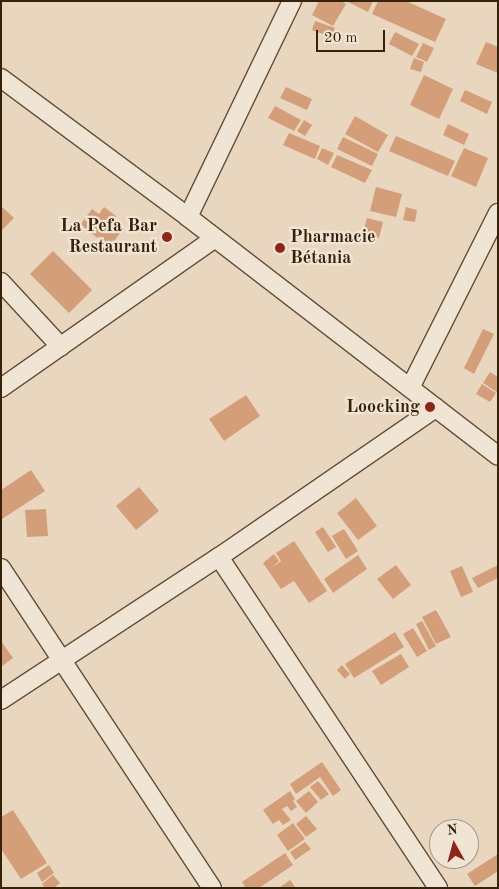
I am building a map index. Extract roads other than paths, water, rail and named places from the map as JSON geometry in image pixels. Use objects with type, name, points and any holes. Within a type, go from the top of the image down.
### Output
[{"type":"street","points":[[188,217],[292,1]]},
{"type":"street","points":[[1,78],[188,217],[214,239],[498,456]]},
{"type":"street","points":[[410,388],[498,213]]},
{"type":"street","points":[[1,388],[214,239]]},
{"type":"street","points":[[1,282],[61,347]]},
{"type":"street","points":[[1,700],[219,557],[436,408]]},
{"type":"street","points":[[219,557],[438,888]]},
{"type":"street","points":[[1,568],[212,888]]},
{"type":"place","name":"La Pefa Bar Restaurant","points":[[167,237]]},
{"type":"place","name":"Pharmacie Bétania","points":[[280,248]]},
{"type":"place","name":"Loocking","points":[[430,407]]}]
